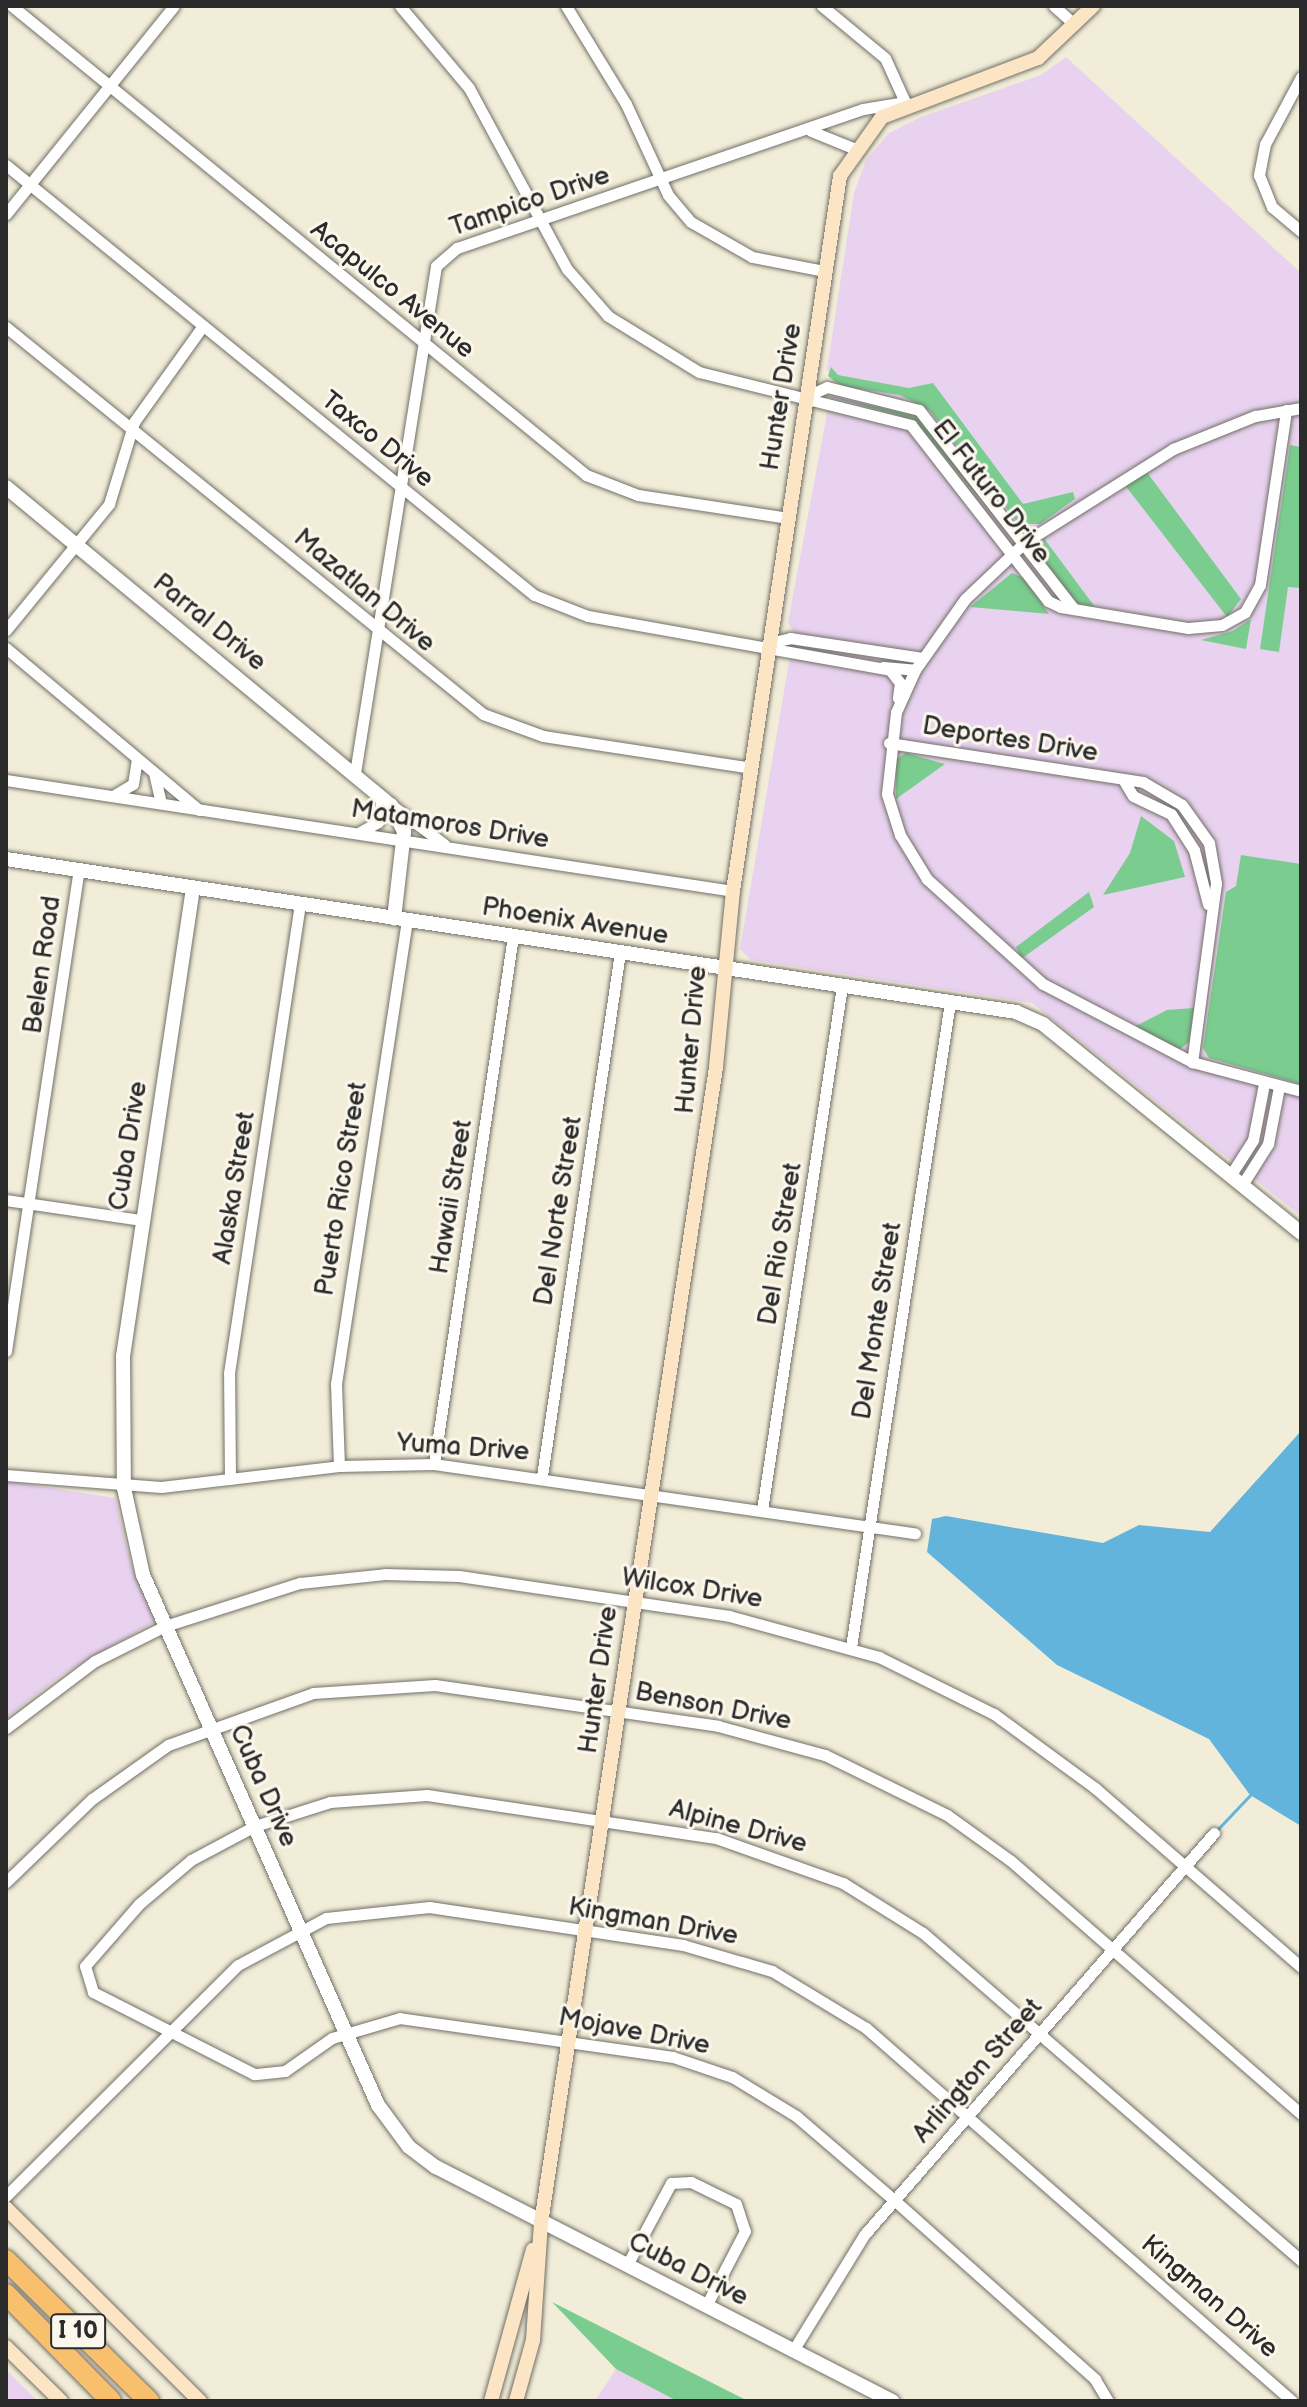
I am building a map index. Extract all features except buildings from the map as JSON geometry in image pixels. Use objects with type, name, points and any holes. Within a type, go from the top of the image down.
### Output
[{"type":"highway","name":"I 10","points":[[6,2260],[149,2401]]},
{"type":"highway","name":"I 10","points":[[6,2294],[111,2401]]},
{"type":"main road","name":"Hunter Drive","points":[[516,2401],[533,2340],[541,2223],[716,1067],[722,969],[840,176],[853,148],[905,102],[1025,64],[1093,6]]},
{"type":"main road","points":[[6,2208],[200,2401]]},
{"type":"main road","name":"Hunter Drive","points":[[491,2401],[541,2223]]},
{"type":"main road","points":[[6,2347],[61,2401]]},
{"type":"street","name":"Acapulco Avenue","points":[[12,6],[109,88],[602,483],[788,518]]},
{"type":"street","points":[[6,214],[174,6]]},
{"type":"street","points":[[400,6],[494,126],[540,221],[590,298],[644,344],[720,379],[807,396]]},
{"type":"street","points":[[566,6],[626,104],[660,180],[682,213],[719,243],[752,257],[825,271]]},
{"type":"street","points":[[822,6],[892,65],[905,102]]},
{"type":"street","points":[[1054,6],[1074,24]]},
{"type":"street","points":[[1301,77],[1265,144],[1259,175],[1272,207],[1301,231]]},
{"type":"street","name":"Tampico Drive","points":[[355,773],[422,338],[440,261],[540,221],[811,131],[863,109],[905,102]]},
{"type":"street","points":[[811,131],[853,148]]},
{"type":"street","name":"Taxco Drive","points":[[6,165],[399,488],[551,604],[769,643]]},
{"type":"street","name":"Mazatlan Drive","points":[[6,327],[378,630],[504,725],[751,768]]},
{"type":"street","points":[[6,630],[109,504],[130,430],[202,327]]},
{"type":"street","name":"El Futuro Drive","points":[[807,396],[827,387],[919,410],[1074,609]]},
{"type":"street","name":"El Futuro Drive","points":[[807,396],[825,407],[911,425],[1048,601],[1074,609],[1188,628],[1222,625],[1245,612],[1260,585],[1286,410]]},
{"type":"street","points":[[896,712],[922,658],[965,599],[1024,543],[1173,449],[1286,410],[1301,408]]},
{"type":"street","name":"Parral Drive","points":[[6,487],[386,800],[448,847]]},
{"type":"street","points":[[769,643],[790,638],[922,658]]},
{"type":"street","points":[[769,643],[788,655],[915,670]]},
{"type":"street","points":[[6,648],[200,810]]},
{"type":"street","points":[[878,667],[900,683],[889,743],[887,794],[900,835],[945,899],[1043,984],[1192,1062],[1264,1084],[1301,1091]]},
{"type":"street","name":"Deportes Drive","points":[[889,743],[1124,781],[1133,796],[1171,814],[1194,850],[1208,904],[1192,1062]]},
{"type":"street","points":[[112,796],[133,784],[137,758]]},
{"type":"street","points":[[152,769],[161,803]]},
{"type":"street","name":"Matamoros Drive","points":[[6,780],[733,891]]},
{"type":"street","points":[[354,833],[378,822],[386,800]]},
{"type":"street","name":"Parral Drive","points":[[386,800],[404,839]]},
{"type":"street","name":"Puerto Rico Street","points":[[339,1466],[336,1384],[400,919],[404,839]]},
{"type":"street","name":"Phoenix Avenue","points":[[6,859],[950,1002],[1043,1024],[1301,1233]]},
{"type":"street","name":"Belen Road","points":[[6,1351],[79,870]]},
{"type":"street","name":"Cuba Drive","points":[[193,888],[118,1399],[124,1488],[137,1558],[378,2105],[409,2147],[541,2223],[892,2401]]},
{"type":"street","name":"Alaska Street","points":[[230,1479],[229,1373],[300,905]]},
{"type":"street","name":"Hawaii Street","points":[[434,1464],[513,936]]},
{"type":"street","name":"Del Norte Street","points":[[542,1476],[620,952]]},
{"type":"street","name":"Del Rio Street","points":[[762,1510],[842,986]]},
{"type":"street","name":"Del Monte Street","points":[[851,1647],[950,1002]]},
{"type":"street","points":[[1236,1180],[1253,1140],[1264,1084]]},
{"type":"street","points":[[1236,1180],[1268,1144],[1279,1087]]},
{"type":"street","points":[[6,1200],[142,1220]]},
{"type":"street","name":"Yuma Drive","points":[[6,1475],[124,1488],[339,1466],[434,1464],[542,1476],[915,1533]]},
{"type":"street","name":"Wilcox Drive","points":[[6,1728],[95,1661],[165,1626],[259,1592],[385,1574],[459,1576],[756,1621],[851,1647],[924,1676],[1013,1726],[1185,1866],[1301,1967]]},
{"type":"street","name":"Benson Drive","points":[[6,1882],[119,1777],[210,1725],[313,1693],[395,1684],[619,1712],[751,1733],[881,1778],[982,1839],[1301,2114]]},
{"type":"street","name":"Alpine Drive","points":[[85,1966],[163,1883],[255,1826],[309,1806],[389,1794],[602,1819],[716,1838],[843,1883],[923,1933],[1301,2260]]},
{"type":"street","name":"Arlington Street","points":[[794,2349],[839,2268],[894,2200],[1214,1833]]},
{"type":"street","name":"Kingman Drive","points":[[6,2196],[238,1965],[300,1929],[395,1905],[705,1949],[772,1971],[866,2028],[1292,2401]]},
{"type":"street","name":"Mojave Drive","points":[[85,1966],[93,1992],[261,2075],[285,2071],[345,2032],[417,2018],[681,2059],[732,2077],[796,2116],[894,2200],[1095,2379],[1108,2401]]},
{"type":"street","points":[[627,2265],[671,2183],[691,2182],[736,2204],[745,2231],[706,2306]]},
{"type":"shaded area","points":[[1066,57],[1301,273],[1301,1216],[1032,1003],[751,960],[740,949],[794,633],[788,622],[833,382],[827,369],[854,193],[866,160],[889,133],[921,117],[1041,75]]},
{"type":"shaded area","points":[[6,1481],[115,1498],[131,1565],[156,1621],[63,1674],[6,1718]]},
{"type":"shaded area","points":[[616,2369],[677,2401],[595,2401]]},
{"type":"shaded area","points":[[6,2370],[38,2401],[6,2401]]},
{"type":"green space","points":[[831,367],[838,375],[909,388],[933,383],[1023,504],[1073,492],[1075,499],[1040,524],[1019,524],[929,410],[900,395],[841,386],[828,376]]},
{"type":"green space","points":[[825,395],[917,416],[1012,537],[914,420]]},
{"type":"green space","points":[[1290,445],[1301,447],[1301,588],[1288,587],[1279,652],[1260,649]]},
{"type":"green space","points":[[1146,471],[1241,599],[1227,617],[1124,484]]},
{"type":"green space","points":[[1043,537],[1095,607],[1075,603],[1044,562]]},
{"type":"green space","points":[[1012,573],[1024,578],[1049,614],[970,607]]},
{"type":"green space","points":[[1251,619],[1246,649],[1201,640],[1233,631]]},
{"type":"green space","points":[[906,753],[945,764],[896,799],[896,759]]},
{"type":"green space","points":[[1141,816],[1174,841],[1185,877],[1103,895],[1130,853]]},
{"type":"green space","points":[[1241,855],[1301,864],[1301,1084],[1209,1058],[1203,1048],[1226,892],[1236,886]]},
{"type":"green space","points":[[1089,892],[1094,907],[1021,959],[1016,947]]},
{"type":"green space","points":[[1194,1008],[1189,1042],[1180,1049],[1132,1028],[1167,1010]]},
{"type":"green space","points":[[552,2302],[748,2401],[677,2401],[616,2369]]},
{"type":"water","points":[[1301,1431],[1301,1826],[1250,1795],[1209,1739],[1057,1665],[927,1552],[932,1519],[946,1516],[1103,1543],[1139,1525],[1210,1532]]},
{"type":"waterway","points":[[1216,1831],[1250,1795]]}]
